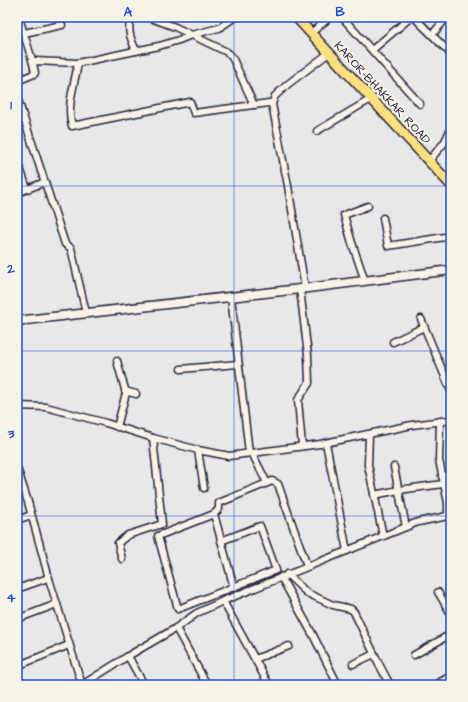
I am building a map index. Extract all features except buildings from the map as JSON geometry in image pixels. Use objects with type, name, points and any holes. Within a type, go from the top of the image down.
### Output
[{"type":"main road","name":"KAROR-BHAKKAR ROAD","points":[[296,17],[428,162],[451,185]]},
{"type":"main road","points":[[17,321],[302,289],[451,270]]},
{"type":"street","points":[[132,17],[128,28],[136,51]]},
{"type":"street","points":[[145,17],[175,27],[222,49],[232,57],[254,105]]},
{"type":"street","points":[[33,63],[35,61],[78,63],[159,46],[191,35],[219,28],[235,17]]},
{"type":"street","points":[[311,33],[330,17]]},
{"type":"street","points":[[342,17],[420,104]]},
{"type":"street","points":[[372,50],[413,17],[451,54]]},
{"type":"street","points":[[432,34],[447,17]]},
{"type":"street","points":[[17,80],[35,73],[20,21]]},
{"type":"street","points":[[24,33],[62,24]]},
{"type":"street","points":[[302,446],[298,400],[309,382],[308,355],[302,289],[281,149],[272,104],[275,96],[288,84],[329,53]]},
{"type":"street","points":[[78,63],[71,104],[70,119],[72,126],[190,102],[194,113],[272,104]]},
{"type":"street","points":[[17,97],[65,244],[71,248],[86,314]]},
{"type":"street","points":[[317,131],[371,99]]},
{"type":"street","points":[[428,162],[444,143],[451,129]]},
{"type":"street","points":[[17,159],[27,189]]},
{"type":"street","points":[[17,193],[45,182]]},
{"type":"street","points":[[365,281],[344,215],[368,206]]},
{"type":"street","points":[[383,218],[388,246],[451,236]]},
{"type":"street","points":[[231,297],[238,364],[251,453],[267,483]]},
{"type":"street","points":[[421,319],[451,391]]},
{"type":"street","points":[[393,342],[424,327]]},
{"type":"street","points":[[117,361],[126,393],[117,427]]},
{"type":"street","points":[[180,369],[238,364]]},
{"type":"street","points":[[125,391],[136,394]]},
{"type":"street","points":[[17,406],[46,407],[198,450],[230,456],[326,443],[412,425],[451,420]]},
{"type":"street","points":[[17,468],[48,578],[82,685],[176,628],[196,613],[307,566],[418,522],[448,516],[448,503],[439,460],[440,421]]},
{"type":"street","points":[[368,434],[368,465],[383,536]]},
{"type":"street","points":[[122,559],[118,543],[128,535],[162,524],[153,438]]},
{"type":"street","points":[[326,443],[347,551]]},
{"type":"street","points":[[198,450],[204,488]]},
{"type":"street","points":[[394,467],[406,527]]},
{"type":"street","points":[[442,476],[451,476]]},
{"type":"street","points":[[221,541],[260,526],[276,570],[178,609],[158,536],[214,514],[219,509],[219,502],[272,481],[278,484],[307,566]]},
{"type":"street","points":[[374,495],[398,490],[444,484]]},
{"type":"street","points":[[214,514],[234,588]]},
{"type":"street","points":[[17,520],[31,515]]},
{"type":"street","points":[[284,576],[307,592],[333,605],[351,609],[354,612],[390,685]]},
{"type":"street","points":[[284,576],[338,685]]},
{"type":"street","points":[[17,589],[48,578]]},
{"type":"street","points":[[438,592],[451,614]]},
{"type":"street","points":[[223,601],[268,685]]},
{"type":"street","points":[[17,619],[56,604]]},
{"type":"street","points":[[176,628],[207,685]]},
{"type":"street","points":[[414,655],[451,634]]},
{"type":"street","points":[[17,666],[70,645]]},
{"type":"street","points":[[255,659],[289,646]]},
{"type":"street","points":[[353,664],[374,654]]},
{"type":"street","points":[[128,656],[144,685]]},
{"type":"street","points":[[435,685],[451,676]]}]
